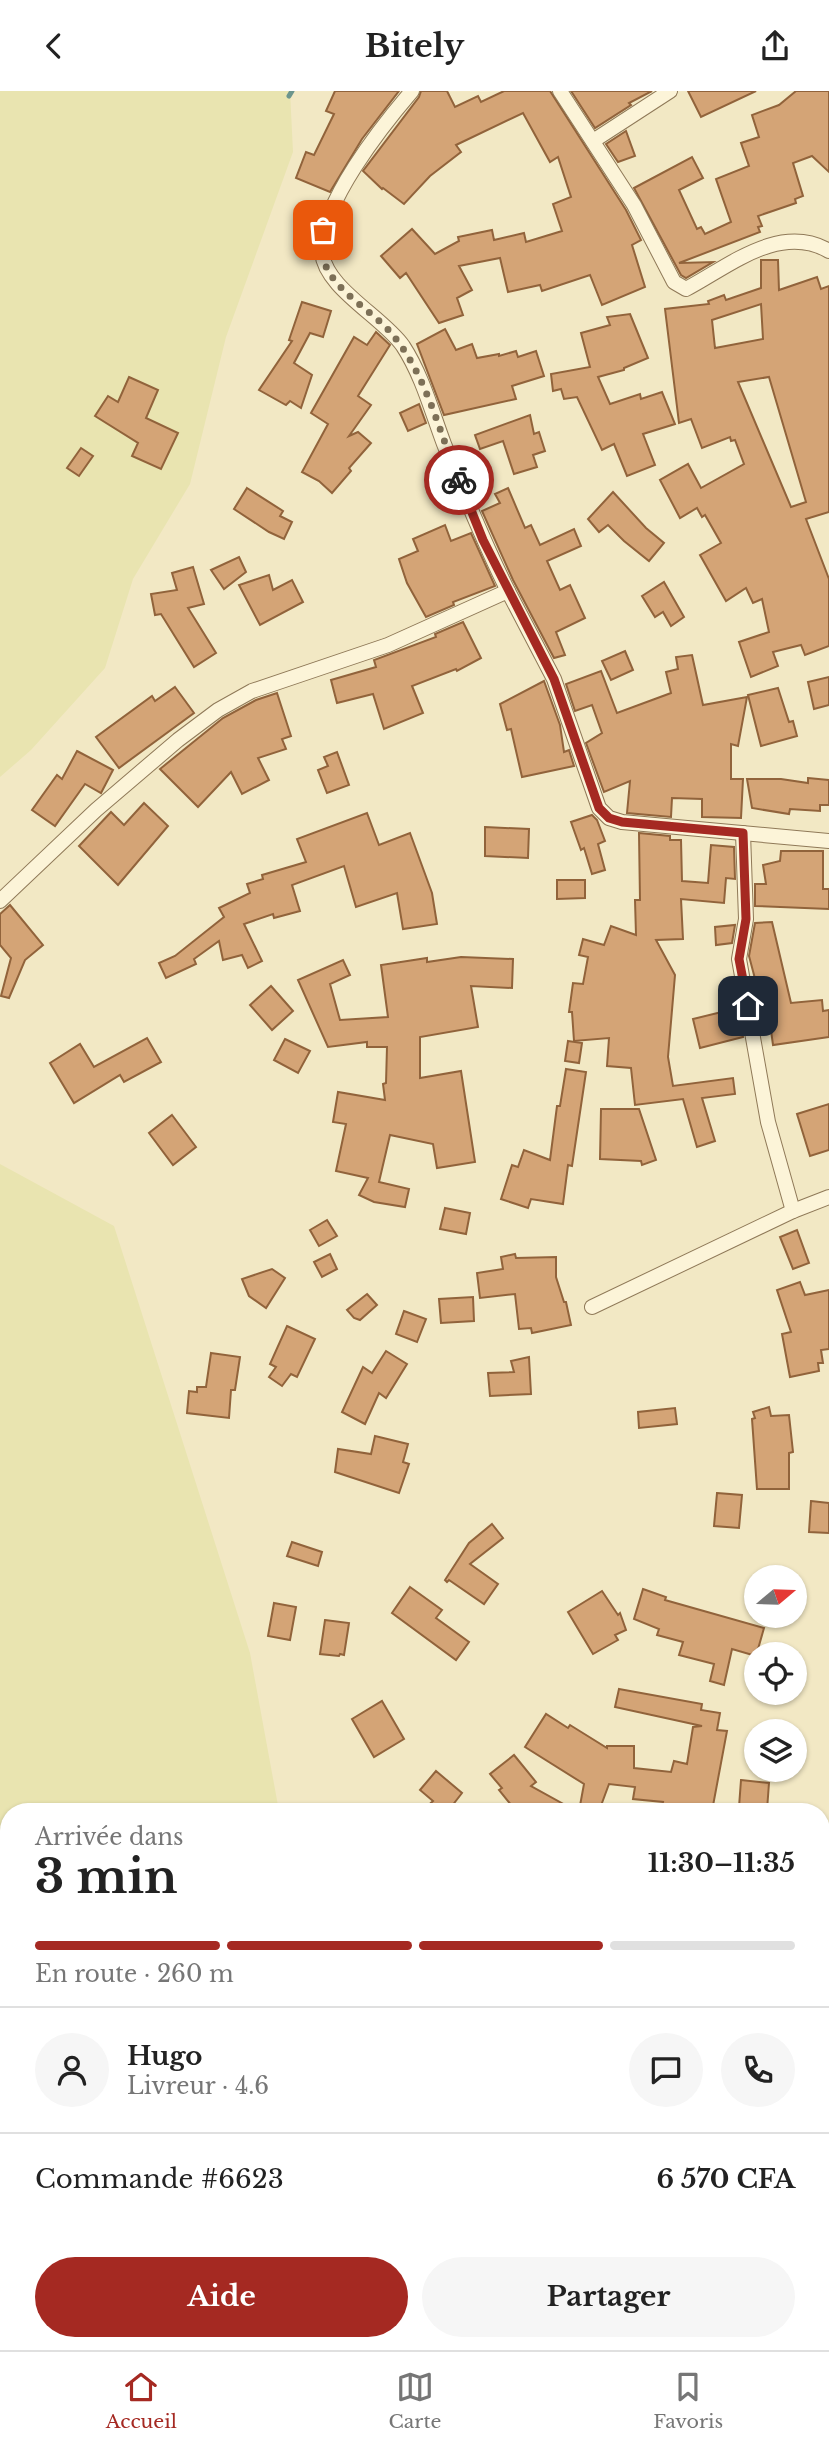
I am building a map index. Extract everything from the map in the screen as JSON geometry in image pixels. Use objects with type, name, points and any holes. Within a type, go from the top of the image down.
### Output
[{"type":"street","points":[[412,91],[375,135],[333,206],[323,230],[322,253],[330,274],[350,296],[389,330],[404,348],[421,383],[483,540],[554,679],[599,808],[609,818],[622,822],[829,841]]},
{"type":"street","points":[[560,91],[634,205],[674,282],[680,288],[686,289],[737,260],[789,240],[807,242],[829,251]]},
{"type":"street","points":[[593,141],[670,91]]},
{"type":"street","points":[[0,901],[96,810],[178,740],[218,710],[252,691],[388,645],[508,591]]},
{"type":"street","points":[[743,833],[746,919],[739,959],[768,1122],[793,1211]]},
{"type":"street","points":[[592,1307],[793,1211],[829,1197]]},
{"type":"shaded area","points":[[0,91],[290,91],[293,152],[226,337],[190,484],[133,579],[105,668],[31,750],[0,777]]},
{"type":"shaded area","points":[[0,1164],[114,1226],[250,1653],[278,1803],[0,1803]]},
{"type":"building","points":[[335,91],[399,91],[362,139],[330,192],[296,178],[306,152],[314,155],[334,114],[326,111]]},
{"type":"building","points":[[421,91],[447,91],[455,107],[478,96],[481,102],[504,91],[550,91],[626,210],[641,240],[632,245],[645,287],[602,305],[590,275],[542,291],[540,285],[508,292],[500,258],[459,266],[472,290],[457,298],[463,315],[439,323],[406,273],[400,278],[381,256],[412,229],[435,254],[459,241],[458,237],[492,230],[494,240],[524,233],[526,242],[562,231],[553,204],[571,197],[558,157],[550,162],[523,113],[456,145],[461,152],[430,176],[404,204],[382,189],[363,171]]},
{"type":"building","points":[[571,91],[652,91],[629,103],[631,105],[595,128]]},
{"type":"building","points":[[688,91],[756,91],[701,117]]},
{"type":"building","points":[[796,91],[829,91],[829,172],[812,156],[793,163],[803,196],[795,199],[796,203],[758,216],[762,226],[758,227],[760,232],[679,263],[713,262],[686,278],[681,275],[634,188],[692,157],[703,178],[679,190],[697,229],[701,227],[705,234],[731,222],[716,179],[749,166],[741,143],[759,137],[752,115],[779,105]]},
{"type":"building","points":[[626,131],[635,156],[618,162],[606,144]]},
{"type":"building","points":[[761,260],[778,260],[779,290],[817,277],[821,289],[829,286],[829,512],[806,519],[829,579],[829,646],[805,655],[801,645],[773,652],[778,666],[751,677],[739,642],[769,632],[762,599],[753,603],[746,588],[726,601],[700,555],[721,543],[705,515],[702,517],[697,508],[680,518],[660,480],[688,464],[701,488],[744,464],[735,440],[731,441],[730,437],[702,448],[691,419],[679,423],[665,309],[709,304],[708,301],[724,295],[726,300],[761,288]],"holes":[[[761,304],[763,339],[715,348],[712,320]],[[769,377],[806,502],[791,507],[738,382]]]},
{"type":"building","points":[[302,302],[331,311],[323,337],[310,333],[294,363],[312,375],[301,408],[290,401],[286,405],[259,390],[292,341],[289,340]]},
{"type":"building","points":[[630,314],[648,358],[624,370],[598,377],[610,404],[640,394],[641,399],[662,392],[675,424],[643,434],[655,465],[627,476],[614,444],[602,450],[577,397],[564,399],[561,389],[553,391],[551,374],[590,367],[581,333],[610,325],[607,317]]},
{"type":"building","points":[[445,329],[456,350],[472,344],[477,358],[516,351],[518,357],[536,351],[544,376],[512,386],[516,399],[444,415],[417,344]]},
{"type":"building","points":[[376,332],[390,345],[358,396],[371,405],[349,436],[358,432],[371,443],[332,493],[319,481],[302,472],[328,424],[311,413],[354,337],[367,345]]},
{"type":"building","points":[[129,377],[158,390],[146,418],[178,433],[161,469],[132,456],[138,443],[95,416],[108,396],[118,402]]},
{"type":"building","points":[[419,404],[426,423],[408,431],[400,413]]},
{"type":"building","points":[[530,415],[534,434],[539,432],[545,451],[533,455],[537,467],[514,474],[503,441],[480,449],[475,435]]},
{"type":"building","points":[[81,448],[93,456],[79,476],[67,468]]},
{"type":"building","points":[[247,488],[283,511],[280,516],[292,522],[284,539],[234,509]]},
{"type":"building","points":[[508,488],[525,528],[531,525],[540,545],[574,529],[581,546],[547,561],[560,590],[570,585],[585,618],[556,632],[565,655],[554,658],[513,580],[482,511],[500,503],[495,494]]},
{"type":"building","points":[[613,492],[646,528],[664,543],[649,561],[608,525],[599,532],[588,519]]},
{"type":"building","points":[[445,525],[451,541],[471,533],[495,586],[453,602],[454,605],[426,617],[407,583],[399,559],[418,551],[413,539]]},
{"type":"building","points":[[239,557],[246,572],[224,589],[211,570]]},
{"type":"building","points":[[193,567],[204,604],[188,608],[216,653],[194,667],[161,614],[155,615],[151,594],[177,590],[172,573]]},
{"type":"building","points":[[269,575],[273,590],[292,580],[303,602],[260,625],[239,585]]},
{"type":"building","points":[[664,582],[684,617],[671,626],[663,612],[655,617],[642,596]]},
{"type":"building","points":[[463,622],[481,658],[457,671],[456,669],[412,686],[423,713],[384,729],[373,694],[337,703],[331,680],[376,667],[374,660],[436,637],[435,634]]},
{"type":"building","points":[[625,651],[633,670],[611,680],[602,661]]},
{"type":"building","points":[[692,655],[703,705],[747,697],[738,746],[731,744],[731,779],[743,779],[741,818],[702,817],[702,799],[672,798],[671,817],[627,813],[630,781],[604,792],[586,743],[602,733],[592,705],[575,711],[566,684],[601,671],[617,713],[671,693],[666,672],[678,669],[676,657]]},
{"type":"building","points":[[829,677],[829,705],[814,709],[808,682]]},
{"type":"building","points":[[544,681],[560,725],[564,752],[569,750],[574,766],[522,777],[511,729],[507,730],[500,704]]},
{"type":"building","points":[[175,687],[194,713],[119,768],[96,737],[152,696],[155,701]]},
{"type":"building","points":[[778,688],[789,722],[793,721],[797,736],[761,746],[748,695]]},
{"type":"building","points":[[277,693],[291,736],[282,739],[286,749],[258,758],[269,780],[242,794],[231,772],[198,807],[160,769],[223,718],[256,700]]},
{"type":"building","points":[[77,751],[113,770],[101,793],[85,784],[55,826],[32,810],[57,775],[62,779]]},
{"type":"building","points":[[337,752],[349,785],[327,793],[318,770],[328,766],[324,757]]},
{"type":"building","points":[[808,778],[829,780],[829,805],[820,805],[820,811],[790,809],[789,814],[752,808],[747,779],[781,779],[808,783]]},
{"type":"building","points":[[144,803],[168,826],[118,885],[79,846],[111,812],[124,825]]},
{"type":"building","points":[[367,813],[379,845],[410,833],[432,893],[437,924],[403,929],[397,893],[356,907],[344,866],[292,885],[300,911],[274,918],[273,914],[244,924],[262,961],[248,968],[242,955],[223,960],[219,941],[194,959],[196,964],[166,978],[159,963],[175,956],[224,917],[219,908],[250,893],[247,884],[263,879],[262,875],[306,862],[297,839]]},
{"type":"building","points":[[592,815],[597,820],[605,841],[598,844],[605,870],[592,874],[584,848],[581,850],[571,822]]},
{"type":"building","points":[[485,827],[529,829],[528,858],[485,856]]},
{"type":"building","points":[[639,833],[670,836],[670,840],[681,840],[682,881],[708,883],[711,845],[734,847],[735,879],[726,878],[724,903],[681,899],[683,939],[656,940],[675,975],[668,1057],[673,1086],[733,1078],[735,1094],[702,1098],[715,1141],[697,1147],[683,1099],[635,1105],[631,1068],[607,1066],[609,1038],[574,1041],[572,1012],[569,1012],[573,983],[583,984],[588,957],[579,955],[583,939],[604,945],[611,926],[636,935],[635,900],[640,900]]},
{"type":"building","points":[[781,851],[823,851],[823,889],[829,889],[829,909],[755,906],[755,884],[766,884],[763,865],[780,861]]},
{"type":"building","points":[[557,880],[585,880],[585,898],[557,899]]},
{"type":"building","points":[[10,905],[43,945],[25,960],[9,998],[1,996],[11,958],[0,945],[0,914]]},
{"type":"building","points":[[772,922],[791,1003],[822,1000],[823,1011],[829,1010],[829,1037],[773,1045],[768,1008],[763,1009],[749,956],[755,923]]},
{"type":"building","points":[[735,925],[732,943],[716,945],[715,927]]},
{"type":"building","points":[[461,957],[513,959],[512,988],[471,986],[478,1027],[420,1037],[420,1078],[461,1071],[475,1162],[437,1168],[433,1144],[390,1135],[379,1182],[409,1189],[405,1207],[374,1202],[359,1195],[368,1178],[336,1171],[346,1124],[333,1122],[338,1092],[385,1100],[383,1084],[386,1083],[387,1047],[367,1047],[367,1042],[328,1047],[298,980],[343,960],[350,975],[330,984],[340,1020],[388,1017],[381,965],[427,958],[427,962]]},
{"type":"building","points":[[271,986],[293,1011],[272,1030],[250,1005]]},
{"type":"building","points":[[738,1008],[743,1037],[700,1048],[693,1019]]},
{"type":"building","points":[[147,1038],[161,1062],[124,1082],[120,1075],[74,1103],[50,1063],[80,1044],[94,1067]]},
{"type":"building","points":[[285,1039],[310,1051],[298,1073],[274,1060]]},
{"type":"building","points":[[568,1041],[582,1043],[579,1063],[565,1061]]},
{"type":"building","points":[[566,1069],[586,1072],[572,1166],[568,1165],[563,1204],[531,1199],[528,1208],[501,1199],[512,1165],[518,1167],[524,1150],[550,1160],[557,1106],[560,1106]]},
{"type":"building","points":[[829,1104],[829,1150],[810,1156],[797,1114]]},
{"type":"building","points":[[601,1109],[639,1109],[656,1160],[642,1165],[641,1161],[600,1159]]},
{"type":"building","points":[[172,1115],[196,1147],[173,1165],[149,1133]]},
{"type":"building","points":[[445,1208],[470,1213],[466,1234],[440,1229]]},
{"type":"building","points":[[327,1220],[337,1236],[319,1246],[310,1230]]},
{"type":"building","points":[[797,1230],[809,1263],[793,1269],[780,1237]]},
{"type":"building","points":[[330,1254],[337,1269],[322,1277],[314,1262]]},
{"type":"building","points":[[515,1254],[516,1258],[556,1257],[556,1277],[571,1325],[532,1333],[531,1328],[519,1329],[515,1294],[480,1298],[477,1273],[503,1269],[501,1257]]},
{"type":"building","points":[[272,1269],[285,1278],[266,1308],[249,1296],[242,1279]]},
{"type":"building","points":[[800,1282],[805,1295],[829,1290],[829,1349],[821,1350],[823,1363],[818,1363],[819,1371],[790,1377],[782,1334],[791,1332],[777,1290]]},
{"type":"building","points":[[367,1294],[377,1305],[360,1320],[354,1318],[347,1310]]},
{"type":"building","points":[[473,1297],[474,1321],[441,1323],[439,1299]]},
{"type":"building","points":[[404,1311],[426,1319],[417,1342],[396,1334]]},
{"type":"building","points":[[287,1326],[315,1339],[297,1377],[291,1374],[282,1386],[269,1377],[276,1367],[270,1364]]},
{"type":"building","points":[[386,1351],[407,1364],[386,1398],[379,1393],[365,1424],[342,1412],[363,1367],[372,1373]]},
{"type":"building","points":[[211,1353],[240,1357],[235,1390],[231,1390],[229,1418],[187,1413],[189,1391],[197,1392],[197,1387],[206,1387]]},
{"type":"building","points":[[529,1357],[531,1394],[490,1396],[488,1373],[514,1372],[511,1361]]},
{"type":"building","points":[[769,1407],[771,1416],[789,1415],[793,1452],[789,1453],[789,1489],[757,1489],[753,1412]]},
{"type":"building","points":[[675,1408],[677,1424],[639,1428],[638,1412]]},
{"type":"building","points":[[375,1436],[408,1444],[403,1462],[409,1464],[399,1493],[335,1472],[338,1449],[371,1454]]},
{"type":"building","points":[[717,1493],[742,1495],[739,1528],[714,1526]]},
{"type":"building","points":[[811,1501],[829,1503],[829,1533],[809,1532]]},
{"type":"building","points":[[492,1524],[503,1538],[470,1564],[498,1584],[484,1604],[445,1580],[469,1543]]},
{"type":"building","points":[[292,1542],[322,1552],[318,1566],[287,1556]]},
{"type":"building","points":[[410,1587],[442,1610],[436,1618],[469,1642],[456,1660],[392,1613]]},
{"type":"building","points":[[643,1589],[666,1597],[665,1600],[744,1622],[744,1628],[764,1628],[760,1642],[744,1642],[744,1652],[732,1649],[724,1685],[710,1681],[714,1664],[679,1655],[683,1642],[657,1635],[659,1629],[634,1619]]},
{"type":"building","points":[[602,1591],[618,1615],[620,1613],[626,1630],[615,1635],[618,1640],[593,1654],[568,1612]]},
{"type":"building","points":[[274,1603],[296,1607],[290,1640],[268,1636]]},
{"type":"building","points":[[325,1620],[349,1623],[344,1655],[320,1654]]},
{"type":"building","points":[[619,1689],[702,1704],[701,1710],[720,1713],[717,1730],[727,1731],[714,1803],[663,1803],[633,1799],[635,1787],[609,1784],[602,1803],[580,1803],[584,1784],[525,1747],[546,1714],[607,1748],[634,1746],[634,1768],[671,1772],[674,1761],[687,1764],[693,1727],[702,1726],[615,1707]]},
{"type":"building","points":[[382,1701],[404,1739],[374,1757],[352,1719]]},
{"type":"building","points":[[514,1755],[536,1782],[531,1786],[562,1803],[510,1803],[499,1790],[502,1788],[490,1774]]},
{"type":"building","points":[[436,1771],[462,1793],[454,1803],[431,1803],[433,1801],[420,1790]]},
{"type":"building","points":[[741,1780],[769,1783],[768,1803],[739,1803]]},
{"type":"waterway","points":[[289,96],[292,91]]},
{"type":"way so far","points":[[323,230],[322,253],[330,274],[350,296],[389,330],[404,348],[421,383],[459,480]]},
{"type":"route","points":[[459,480],[483,540],[554,679],[599,808],[609,818],[622,822],[743,833],[746,919],[739,959],[748,1006]]}]
